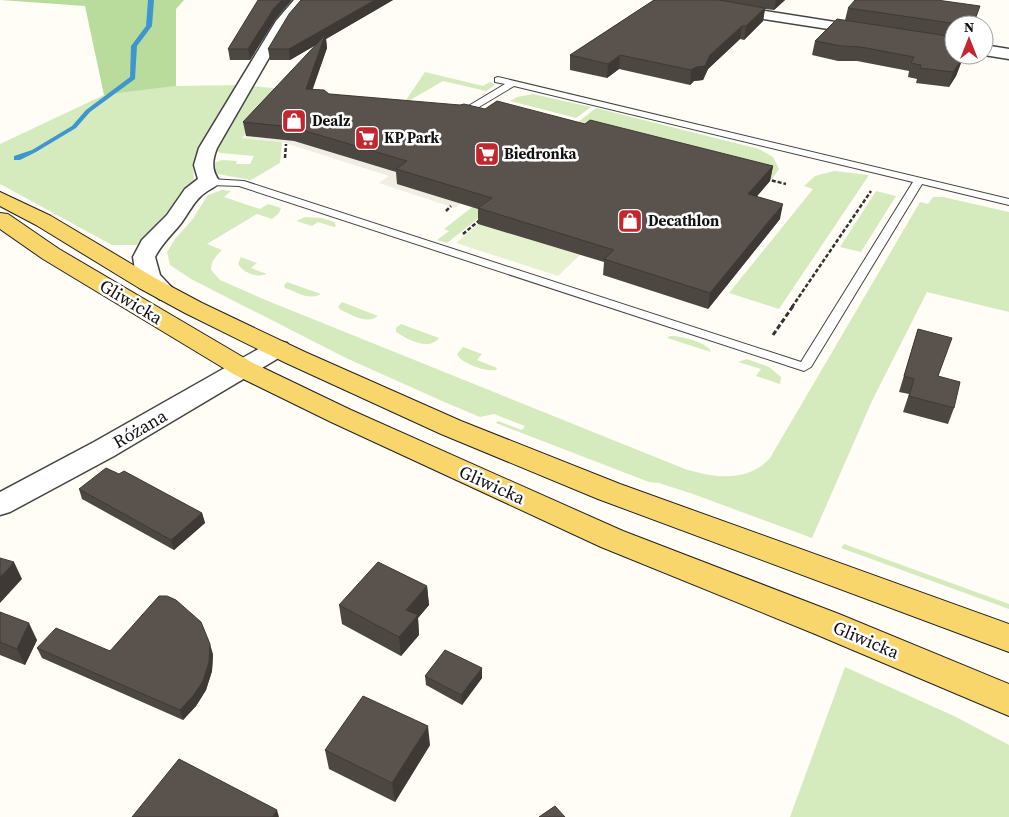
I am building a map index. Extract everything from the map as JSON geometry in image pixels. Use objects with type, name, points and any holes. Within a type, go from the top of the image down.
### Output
[{"type":"main road","name":"Gliwicka","points":[[0,198],[52,224],[167,294],[383,398],[515,454],[663,512],[1009,638]]},
{"type":"main road","name":"Gliwicka","points":[[0,219],[51,254],[244,369],[340,416],[612,539],[818,620],[1000,698]]},
{"type":"street","points":[[210,182],[204,173],[202,163],[208,148],[283,21],[302,0]]},
{"type":"street","points":[[667,0],[883,33]]},
{"type":"street","points":[[994,52],[1009,54]]},
{"type":"street","name":"Gliwicka","points":[[167,294],[151,279],[146,270],[144,258],[150,245],[174,218],[192,193],[210,182]]},
{"type":"street","name":"Różana","points":[[0,506],[104,450],[278,348]]},
{"type":"lane","points":[[498,80],[1009,202]]},
{"type":"lane","points":[[443,112],[461,114],[484,104],[514,83]]},
{"type":"lane","points":[[210,182],[240,183],[305,206],[804,367],[919,181]]},
{"type":"path","points":[[285,158],[286,144]]},
{"type":"path","points":[[758,176],[786,184]]},
{"type":"path","points":[[761,352],[873,188]]},
{"type":"path","points":[[446,210],[451,206]]},
{"type":"path","points":[[443,250],[482,218]]},
{"type":"green space","points":[[0,0],[184,0],[176,9],[176,86],[104,95],[85,6]]},
{"type":"green space","points":[[425,72],[483,86],[490,82],[495,85],[486,91],[443,81],[400,106],[278,99],[242,138],[282,142],[280,163],[251,180],[212,173],[213,163],[222,160],[237,161],[236,164],[250,164],[254,156],[220,153],[215,149],[250,86],[406,100]]},
{"type":"green space","points":[[239,85],[193,164],[194,183],[137,245],[112,245],[0,184],[0,144],[104,95],[175,86]]},
{"type":"green space","points":[[533,94],[591,107],[576,118],[510,101],[517,97]]},
{"type":"green space","points":[[596,108],[759,149],[773,157],[779,169],[772,179],[587,132],[447,243],[437,240],[449,231],[444,229],[555,143]]},
{"type":"green space","points":[[834,171],[869,175],[779,309],[729,293],[813,189],[804,186],[815,176]]},
{"type":"green space","points":[[222,190],[231,191],[224,197],[260,209],[268,204],[281,208],[279,213],[272,219],[257,214],[207,244],[222,250],[213,261],[211,267],[211,270],[220,280],[685,469],[707,475],[741,475],[752,472],[770,458],[920,202],[928,204],[933,197],[943,197],[1009,212],[1009,312],[927,292],[872,401],[812,538],[693,494],[659,483],[649,482],[496,423],[498,421],[522,430],[525,426],[494,414],[480,417],[346,358],[191,279],[170,265],[167,252],[175,239],[192,220],[208,195]]},
{"type":"green space","points":[[876,191],[896,196],[861,252],[840,247]]},
{"type":"green space","points":[[305,217],[322,218],[334,222],[336,226],[318,222],[312,226],[296,221]]},
{"type":"green space","points":[[478,224],[580,255],[558,276],[456,243]]},
{"type":"green space","points":[[241,257],[257,263],[251,268],[267,274],[255,275],[247,272],[238,264]]},
{"type":"green space","points":[[287,282],[321,294],[312,297],[303,295],[285,288],[284,285]]},
{"type":"green space","points":[[342,302],[378,316],[369,320],[355,316],[338,307]]},
{"type":"green space","points":[[401,324],[439,338],[430,344],[412,341],[396,332],[396,328]]},
{"type":"green space","points":[[670,336],[686,338],[700,343],[711,352],[667,338]]},
{"type":"green space","points":[[463,347],[482,354],[477,360],[497,368],[496,370],[480,368],[463,361],[457,354]]},
{"type":"green space","points":[[747,359],[769,367],[781,377],[780,384],[756,376],[761,369],[738,362]]},
{"type":"green space","points":[[844,544],[1009,604],[1009,609],[841,548]]},
{"type":"green space","points":[[845,667],[954,716],[1009,745],[1009,817],[790,817]]},
{"type":"shaded area","points":[[246,136],[294,141],[408,176],[461,203],[455,208],[379,183],[389,176],[282,142],[244,138]]},
{"type":"building","points":[[258,0],[282,0],[273,9],[248,49],[228,49]]},
{"type":"building","points":[[301,0],[375,0],[289,49],[268,49],[289,14]]},
{"type":"building","points":[[654,0],[719,0],[765,8],[710,55],[705,66],[696,67],[691,70],[620,55],[608,64],[570,55]]},
{"type":"building","points":[[855,0],[937,0],[980,6],[977,15],[944,15],[944,22],[848,8]]},
{"type":"building","points":[[837,19],[944,35],[944,65],[958,65],[953,72],[920,68],[921,65],[911,63],[914,57],[815,41]]},
{"type":"building","points":[[325,35],[306,89],[324,90],[329,94],[464,104],[485,109],[497,101],[585,124],[590,120],[773,166],[748,194],[783,204],[710,293],[604,259],[614,250],[478,208],[492,198],[396,169],[407,161],[292,127],[243,122]]},
{"type":"building","points":[[918,329],[952,338],[938,376],[960,382],[954,408],[909,396],[914,379],[904,376]]},
{"type":"building","points":[[106,468],[119,474],[124,471],[202,513],[171,540],[79,489]]},
{"type":"building","points":[[0,558],[14,562],[0,577]]},
{"type":"building","points":[[378,562],[427,586],[406,610],[418,615],[399,637],[339,605]]},
{"type":"building","points":[[159,596],[167,596],[176,600],[201,622],[210,644],[209,662],[203,681],[180,710],[37,648],[56,628],[110,651]]},
{"type":"building","points":[[0,612],[29,623],[17,649],[0,642]]},
{"type":"building","points":[[445,650],[482,668],[461,695],[425,676]]},
{"type":"building","points":[[363,696],[428,726],[392,783],[325,750]]},
{"type":"building","points":[[179,759],[277,810],[272,817],[132,817]]},
{"type":"building","points":[[555,806],[565,817],[539,817]]},
{"type":"waterway","points":[[17,158],[34,151],[74,127],[88,111],[133,78],[134,46],[149,26],[151,0]]},
{"type":"place","name":"Dealz","points":[[294,121]]},
{"type":"place","name":"KP Park","points":[[367,138]]},
{"type":"place","name":"Biedronka","points":[[487,154]]},
{"type":"place","name":"Decathlon","points":[[630,221]]}]
